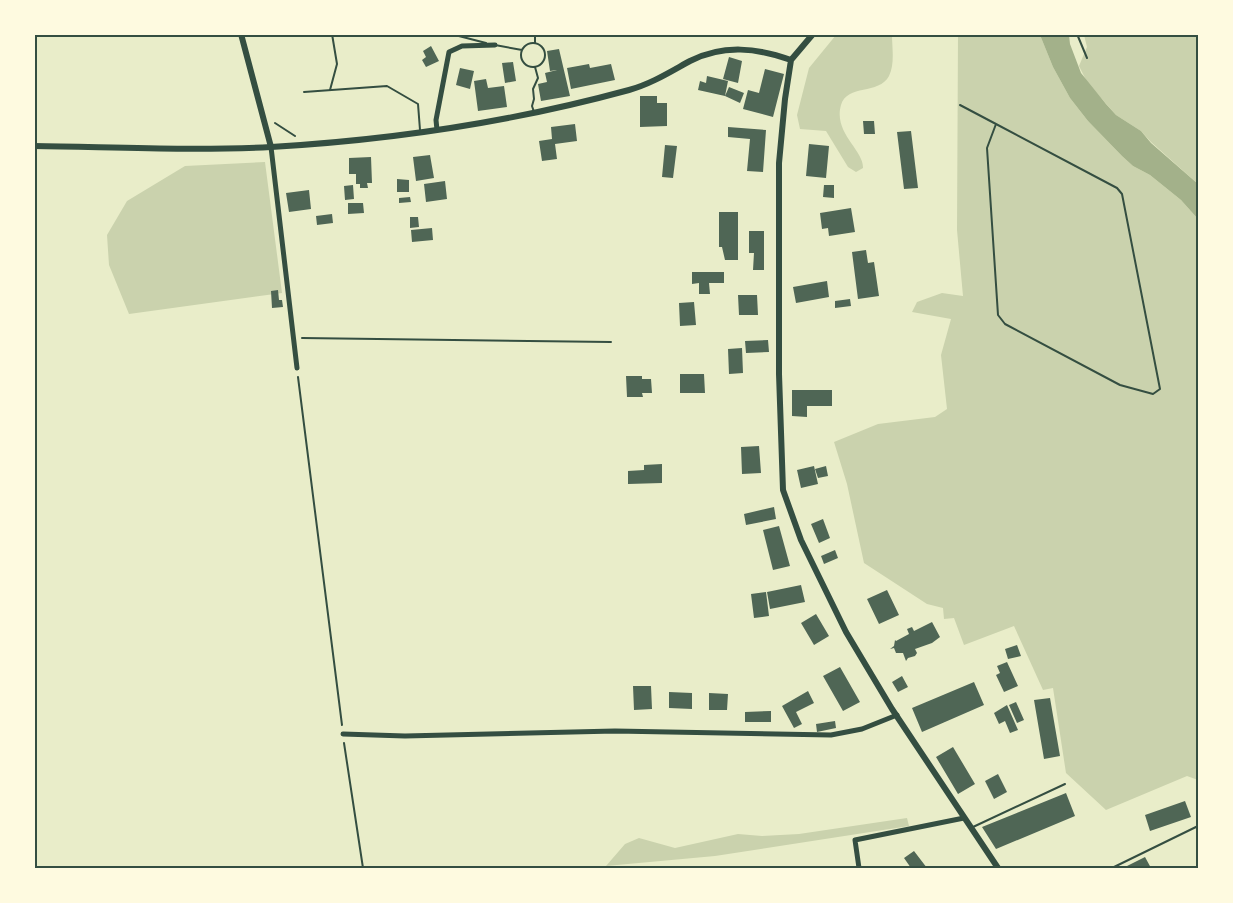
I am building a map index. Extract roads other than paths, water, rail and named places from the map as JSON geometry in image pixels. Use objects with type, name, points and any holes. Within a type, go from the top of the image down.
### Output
[{"type":"street","points":[[241,34],[271,147],[297,368]]},
{"type":"street","points":[[813,34],[791,60],[779,164],[779,374],[783,490],[795,524],[846,632],[897,716],[998,868]]},
{"type":"street","points":[[437,130],[436,120],[449,52],[462,46],[495,45]]},
{"type":"street","points":[[34,146],[271,147],[421,133],[483,124],[644,85],[692,60],[718,51],[739,49],[761,51],[791,60]]},
{"type":"street","points":[[343,734],[405,736],[615,731],[831,735],[862,729],[897,716]]},
{"type":"street","points":[[859,868],[855,840],[964,818]]},
{"type":"lane","points":[[330,90],[337,64],[332,34]]},
{"type":"lane","points":[[452,34],[522,50]]},
{"type":"lane","points":[[535,43],[536,34]]},
{"type":"lane","points":[[535,43],[543,49],[545,54],[541,63],[530,66],[524,63],[521,57],[522,50],[527,45],[535,43]]},
{"type":"lane","points":[[534,113],[533,89],[538,78],[535,66]]},
{"type":"lane","points":[[304,92],[387,86],[418,104],[421,133]]},
{"type":"lane","points":[[970,828],[1065,784]]},
{"type":"lane","points":[[1112,868],[1198,826]]}]
